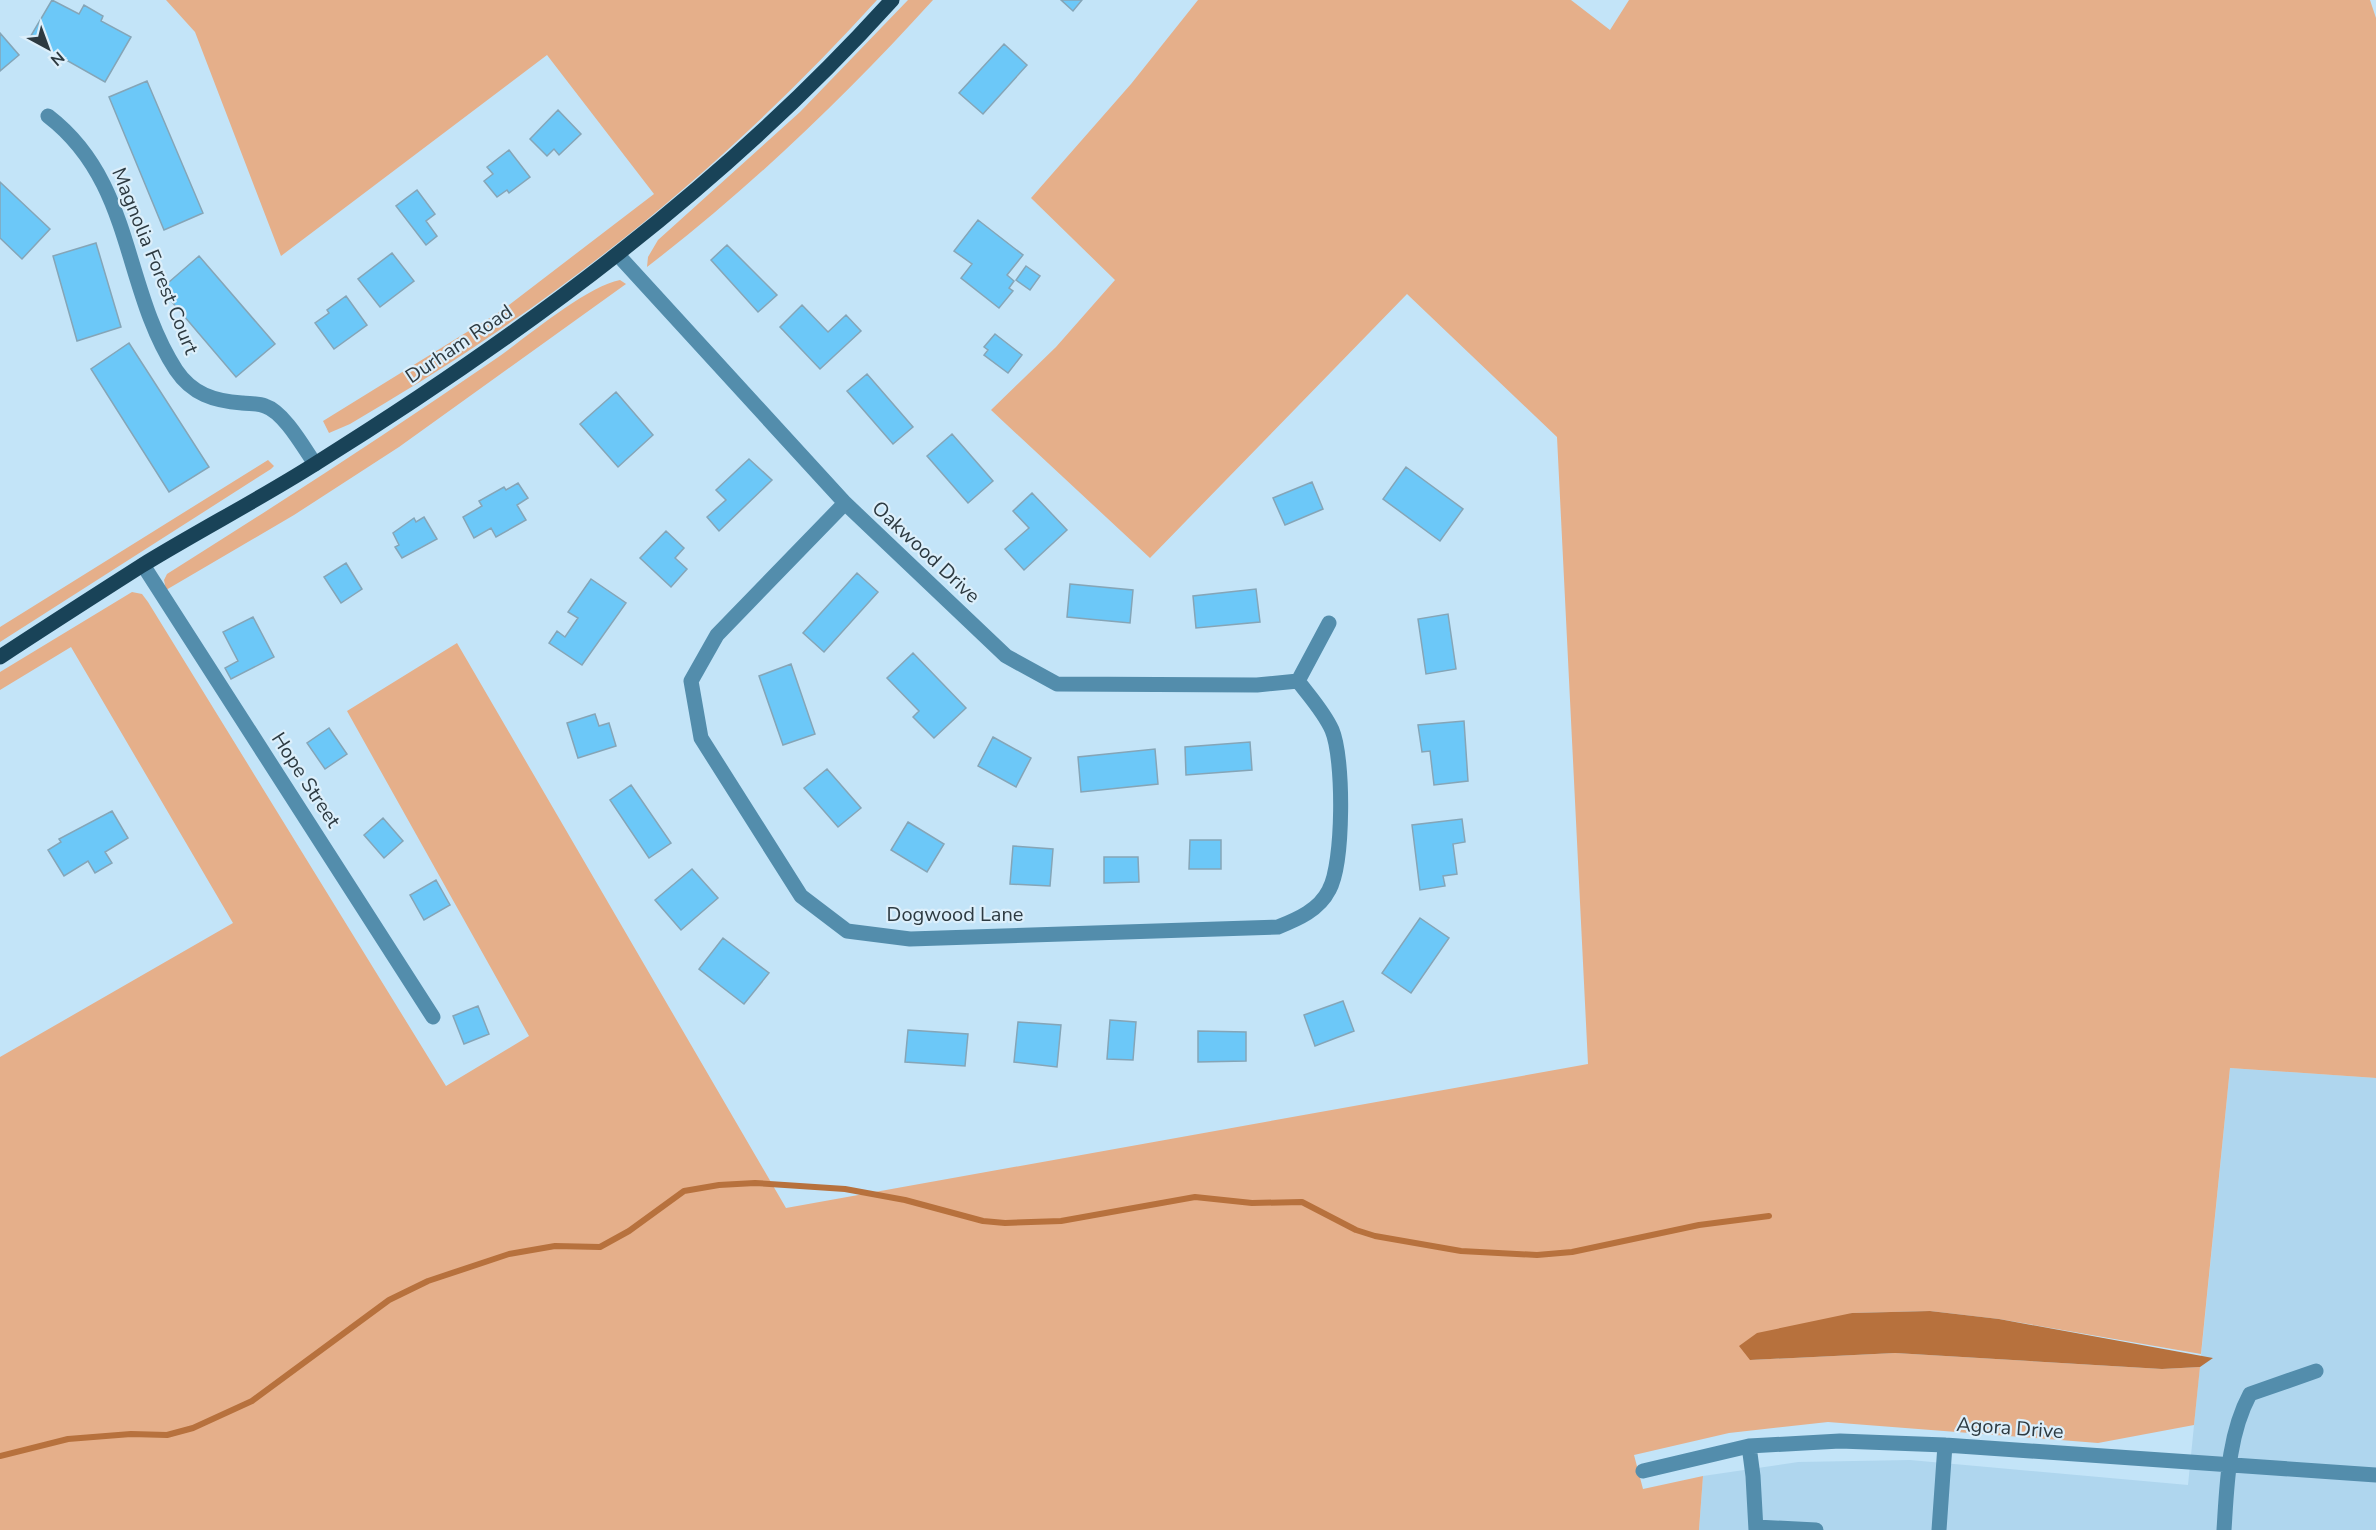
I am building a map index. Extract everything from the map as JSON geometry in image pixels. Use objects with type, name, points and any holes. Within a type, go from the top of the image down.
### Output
[{"type":"main road","name":"Durham Road","points":[[0,657],[143,565],[315,464],[491,348],[618,255],[740,153],[800,96],[892,0]]},
{"type":"street","name":"Magnolia Forest Court","points":[[48,116],[79,143],[99,176],[133,259],[149,313],[182,378],[196,391],[211,398],[266,406],[299,440],[315,464]]},
{"type":"street","name":"Oakwood Drive","points":[[618,255],[845,503],[1006,656],[1057,684],[1257,686],[1298,681]]},
{"type":"street","name":"Dogwood Lane","points":[[845,503],[717,635],[691,681],[701,738],[801,896],[847,931],[910,939],[1278,927],[1307,915],[1329,891],[1336,869],[1340,846],[1338,749],[1324,714],[1298,681]]},
{"type":"street","name":"Hope Street","points":[[143,565],[433,1017]]},
{"type":"street","points":[[1298,681],[1329,623]]},
{"type":"street","points":[[2224,1530],[2229,1466],[2238,1415],[2250,1394],[2316,1371]]},
{"type":"street","name":"Agora Drive","points":[[1642,1471],[1749,1446],[1840,1441],[1945,1445],[2376,1475]]},
{"type":"street","points":[[1939,1530],[1945,1445]]},
{"type":"street","points":[[1749,1446],[1756,1528],[1816,1530]]},
{"type":"shaded area","points":[[166,0],[877,0],[742,137],[694,180],[594,262],[455,360],[350,424],[329,433],[323,421],[501,311],[654,194],[547,55],[281,256],[195,32]]},
{"type":"shaded area","points":[[908,0],[933,0],[796,140],[686,237],[647,267],[648,257],[658,240],[800,112]]},
{"type":"shaded area","points":[[1198,0],[1571,0],[1610,30],[1629,0],[2370,0],[2376,18],[2376,1078],[2230,1068],[2201,1354],[1999,1319],[1930,1311],[1852,1313],[1750,1360],[1895,1353],[2162,1369],[2200,1367],[2194,1425],[2098,1443],[1828,1422],[1729,1433],[1634,1455],[1643,1489],[1703,1476],[1699,1530],[0,1530],[0,1057],[233,923],[71,647],[0,690],[0,672],[132,592],[142,594],[148,602],[446,1086],[529,1036],[347,711],[457,643],[786,1208],[1588,1064],[1557,437],[1407,294],[1150,558],[991,410],[1056,347],[1115,280],[1031,198],[1131,84]]},
{"type":"shaded area","points":[[620,280],[626,284],[399,447],[294,515],[166,590],[164,580],[167,574],[413,415],[494,360],[556,314],[590,292]]},
{"type":"shaded area","points":[[268,460],[274,466],[271,469],[0,642],[0,627]]},
{"type":"shaded area","points":[[2230,1068],[2376,1078],[2376,1530],[1699,1530],[1703,1476],[1798,1462],[1910,1460],[2188,1485]]},
{"type":"shaded area","points":[[1930,1311],[1999,1319],[2213,1358],[2200,1367],[2162,1369],[1895,1353],[1750,1360],[1739,1346],[1757,1333],[1852,1313]]},
{"type":"building","points":[[52,0],[79,14],[84,5],[103,16],[101,21],[131,37],[105,82],[29,39]]},
{"type":"building","points":[[1061,0],[1082,0],[1073,11]]},
{"type":"building","points":[[0,33],[19,55],[0,71]]},
{"type":"building","points":[[1004,44],[1027,65],[983,114],[959,93]]},
{"type":"building","points":[[147,81],[203,213],[164,230],[109,97]]},
{"type":"building","points":[[558,110],[581,134],[559,155],[554,149],[547,156],[530,139]]},
{"type":"building","points":[[509,150],[530,177],[509,193],[507,190],[497,197],[484,181],[493,174],[487,167]]},
{"type":"building","points":[[0,182],[50,229],[22,259],[0,238]]},
{"type":"building","points":[[417,190],[435,214],[426,221],[437,236],[426,245],[396,206]]},
{"type":"building","points":[[978,220],[1023,255],[1007,275],[1014,281],[1009,288],[1013,291],[999,308],[961,278],[972,264],[954,251]]},
{"type":"building","points":[[96,243],[121,327],[77,341],[53,256]]},
{"type":"building","points":[[727,245],[777,295],[758,312],[711,260]]},
{"type":"building","points":[[392,253],[414,281],[380,307],[358,279]]},
{"type":"building","points":[[199,256],[275,344],[236,377],[161,289]]},
{"type":"building","points":[[1026,266],[1040,276],[1030,290],[1016,280]]},
{"type":"building","points":[[346,296],[367,325],[334,349],[315,323],[329,313],[327,310]]},
{"type":"building","points":[[802,305],[828,332],[846,315],[861,331],[820,369],[780,327]]},
{"type":"building","points":[[995,334],[1022,355],[1008,373],[984,355],[988,350],[984,347]]},
{"type":"building","points":[[129,343],[209,467],[169,492],[91,369]]},
{"type":"building","points":[[867,374],[913,427],[893,444],[847,391]]},
{"type":"building","points":[[616,392],[653,435],[618,467],[580,424]]},
{"type":"building","points":[[952,434],[993,481],[968,503],[927,456]]},
{"type":"building","points":[[749,459],[772,480],[719,531],[707,517],[726,500],[716,490]]},
{"type":"building","points":[[1406,467],[1463,509],[1440,541],[1383,499]]},
{"type":"building","points":[[1312,482],[1323,509],[1285,525],[1273,498]]},
{"type":"building","points":[[518,483],[528,498],[517,505],[526,520],[496,537],[491,528],[474,538],[463,517],[482,506],[479,501],[504,487],[506,490]]},
{"type":"building","points":[[1032,493],[1067,530],[1024,570],[1005,549],[1029,528],[1013,511]]},
{"type":"building","points":[[424,517],[437,539],[402,558],[395,547],[399,545],[393,533],[414,518],[416,522]]},
{"type":"building","points":[[666,531],[684,548],[675,558],[687,569],[671,587],[640,558]]},
{"type":"building","points":[[346,563],[362,589],[341,603],[324,577]]},
{"type":"building","points":[[857,573],[878,592],[824,652],[803,633]]},
{"type":"building","points":[[591,579],[626,603],[582,665],[549,643],[557,631],[565,637],[578,618],[568,612]]},
{"type":"building","points":[[1070,584],[1133,590],[1130,623],[1067,617]]},
{"type":"building","points":[[1256,589],[1260,622],[1196,628],[1193,596]]},
{"type":"building","points":[[1448,614],[1456,669],[1426,674],[1418,619]]},
{"type":"building","points":[[253,617],[274,657],[231,679],[225,668],[238,661],[223,632]]},
{"type":"building","points":[[913,653],[966,708],[934,738],[913,717],[919,711],[887,678]]},
{"type":"building","points":[[791,664],[815,734],[783,745],[759,676]]},
{"type":"building","points":[[595,714],[599,726],[609,723],[616,746],[578,758],[567,723]]},
{"type":"building","points":[[1464,721],[1468,781],[1434,785],[1430,751],[1422,752],[1418,725]]},
{"type":"building","points":[[329,728],[347,754],[325,769],[307,743]]},
{"type":"building","points":[[993,737],[1031,758],[1016,787],[978,766]]},
{"type":"building","points":[[1250,742],[1252,770],[1186,775],[1185,747]]},
{"type":"building","points":[[1155,749],[1158,784],[1081,792],[1078,757]]},
{"type":"building","points":[[827,769],[861,808],[838,827],[804,788]]},
{"type":"building","points":[[631,785],[671,843],[649,858],[610,800]]},
{"type":"building","points":[[112,811],[128,838],[105,852],[112,863],[95,873],[88,861],[64,876],[48,850],[61,842],[59,839]]},
{"type":"building","points":[[383,818],[403,841],[384,858],[364,835]]},
{"type":"building","points":[[1462,819],[1465,842],[1453,844],[1457,874],[1443,876],[1445,886],[1420,890],[1412,825]]},
{"type":"building","points":[[908,822],[944,844],[927,872],[891,850]]},
{"type":"building","points":[[1190,840],[1221,840],[1221,869],[1189,869]]},
{"type":"building","points":[[1013,846],[1053,849],[1050,886],[1010,884]]},
{"type":"building","points":[[1104,857],[1138,857],[1139,882],[1104,883]]},
{"type":"building","points":[[692,869],[718,898],[681,930],[655,900]]},
{"type":"building","points":[[436,880],[450,905],[424,920],[410,895]]},
{"type":"building","points":[[1420,918],[1449,938],[1411,993],[1382,973]]},
{"type":"building","points":[[723,938],[769,973],[744,1004],[699,969]]},
{"type":"building","points":[[1343,1001],[1354,1031],[1315,1046],[1304,1015]]},
{"type":"building","points":[[478,1006],[489,1034],[464,1044],[453,1016]]},
{"type":"building","points":[[1110,1020],[1136,1022],[1133,1060],[1107,1059]]},
{"type":"building","points":[[1018,1022],[1061,1025],[1057,1067],[1014,1062]]},
{"type":"building","points":[[908,1030],[968,1034],[965,1066],[905,1062]]},
{"type":"building","points":[[1198,1031],[1246,1032],[1246,1061],[1198,1062]]},
{"type":"waterway","points":[[0,1456],[68,1439],[131,1434],[167,1435],[193,1428],[252,1401],[389,1300],[428,1281],[509,1254],[555,1246],[600,1247],[629,1231],[684,1191],[719,1185],[755,1183],[845,1189],[905,1200],[983,1221],[1005,1223],[1061,1221],[1195,1197],[1252,1203],[1302,1202],[1356,1230],[1375,1236],[1461,1251],[1537,1255],[1572,1252],[1699,1225],[1769,1216]]}]
